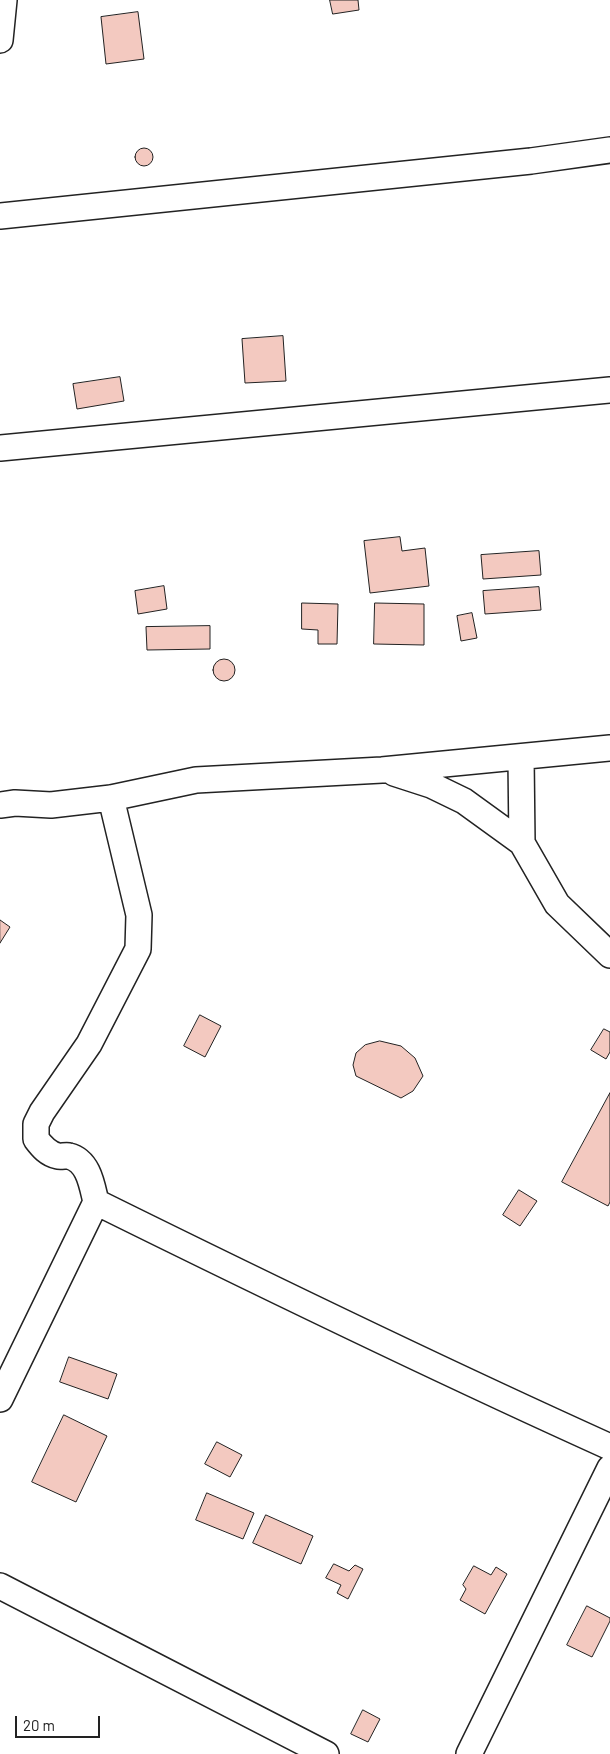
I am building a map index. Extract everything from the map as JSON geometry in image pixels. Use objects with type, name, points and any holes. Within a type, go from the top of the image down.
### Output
[{"type":"street","points":[[0,40],[4,0]]},
{"type":"street","points":[[0,216],[531,161],[610,150]]},
{"type":"street","points":[[0,448],[610,390]]},
{"type":"street","points":[[5,800],[51,805],[111,798],[196,780],[382,770],[610,748]]},
{"type":"street","points":[[521,757],[522,843]]},
{"type":"street","points":[[382,770],[431,785],[456,797],[522,843],[557,904],[610,955]]},
{"type":"street","points":[[0,1399],[96,1202],[89,1174],[78,1160],[69,1156],[58,1156],[45,1150],[36,1139],[36,1124],[42,1112],[89,1044],[138,949],[139,915],[111,798]]},
{"type":"street","points":[[96,1202],[468,1383],[610,1447]]},
{"type":"street","points":[[469,1754],[610,1468]]},
{"type":"street","points":[[0,1586],[326,1754]]},
{"type":"building","points":[[330,0],[358,0],[359,10],[333,14]]},
{"type":"building","points":[[138,12],[144,59],[106,64],[101,17]]},
{"type":"building","points":[[140,148],[148,148],[153,153],[151,164],[140,166],[135,161],[135,153]]},
{"type":"building","points":[[283,336],[286,381],[245,383],[242,339]]},
{"type":"building","points":[[120,377],[124,401],[77,409],[73,384]]},
{"type":"building","points":[[400,537],[402,551],[425,548],[429,586],[370,593],[364,541]]},
{"type":"building","points":[[539,551],[541,575],[483,579],[481,555]]},
{"type":"building","points":[[164,586],[167,609],[138,614],[135,591]]},
{"type":"building","points":[[539,587],[541,610],[485,614],[483,591]]},
{"type":"building","points":[[302,603],[338,604],[337,644],[318,644],[318,630],[302,629]]},
{"type":"building","points":[[375,603],[424,604],[424,645],[374,644]]},
{"type":"building","points":[[472,613],[477,638],[461,641],[457,616]]},
{"type":"building","points":[[210,626],[210,649],[147,650],[146,627]]},
{"type":"building","points":[[220,659],[228,659],[235,666],[235,674],[228,681],[220,681],[213,674],[213,666]]},
{"type":"building","points":[[0,920],[10,927],[0,943]]},
{"type":"building","points":[[200,1015],[221,1026],[205,1057],[184,1046]]},
{"type":"building","points":[[604,1029],[610,1032],[610,1052],[606,1059],[591,1050]]},
{"type":"building","points":[[380,1041],[401,1046],[415,1058],[423,1076],[413,1091],[401,1098],[356,1076],[353,1065],[356,1053],[365,1045]]},
{"type":"building","points":[[610,1093],[610,1202],[608,1206],[562,1182]]},
{"type":"building","points":[[519,1190],[537,1201],[520,1226],[503,1215]]},
{"type":"building","points":[[69,1357],[117,1374],[108,1399],[60,1382]]},
{"type":"building","points":[[64,1415],[107,1436],[76,1502],[32,1482]]},
{"type":"building","points":[[217,1442],[242,1455],[230,1477],[205,1464]]},
{"type":"building","points":[[207,1493],[254,1513],[243,1539],[196,1520]]},
{"type":"building","points":[[266,1515],[313,1536],[301,1564],[253,1543]]},
{"type":"building","points":[[334,1564],[349,1571],[355,1565],[363,1569],[348,1599],[337,1593],[341,1585],[326,1578]]},
{"type":"building","points":[[474,1566],[491,1575],[496,1567],[507,1574],[485,1614],[460,1600],[466,1589],[463,1585]]},
{"type":"building","points":[[587,1606],[610,1618],[592,1657],[567,1645]]},
{"type":"building","points":[[363,1710],[380,1719],[368,1742],[351,1734]]}]
